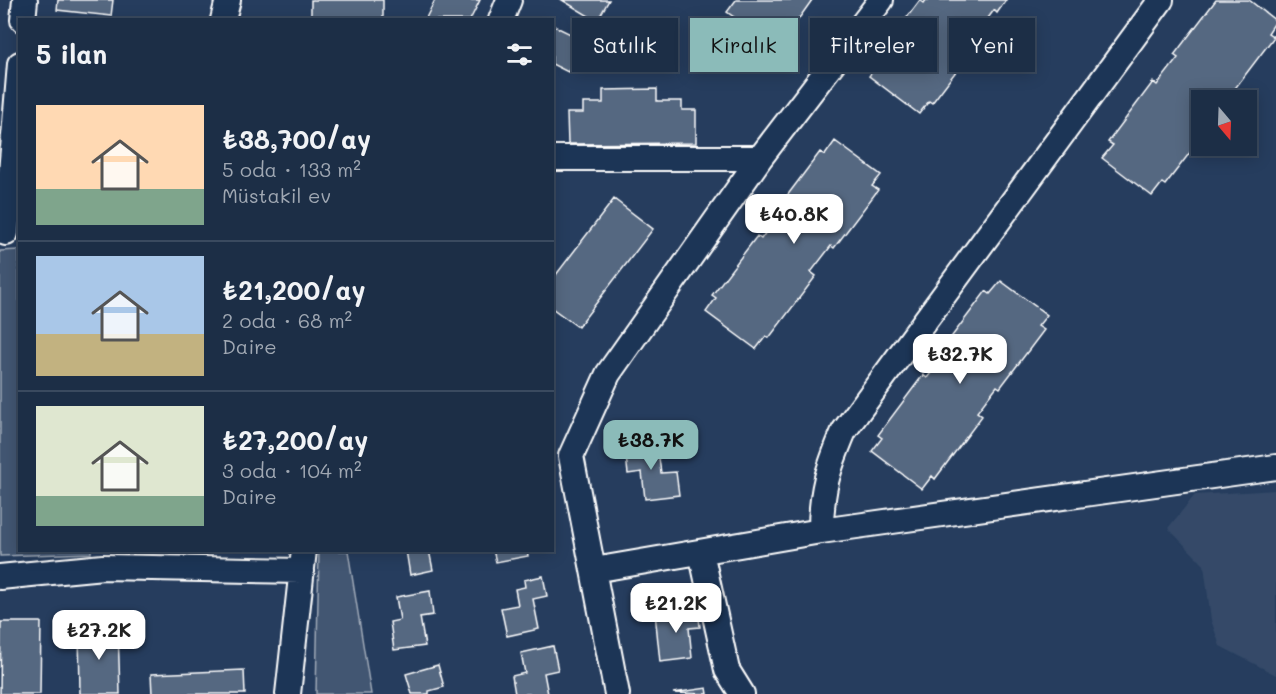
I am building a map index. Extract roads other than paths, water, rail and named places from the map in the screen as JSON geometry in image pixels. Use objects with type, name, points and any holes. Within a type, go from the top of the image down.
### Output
[{"type":"street","points":[[23,18],[25,0]]},
{"type":"street","points":[[224,18],[228,0]]},
{"type":"street","points":[[502,18],[509,0]]},
{"type":"street","points":[[617,694],[594,570],[562,457],[608,374],[760,158],[881,0]]},
{"type":"street","points":[[821,531],[821,504],[828,467],[844,431],[1161,0]]},
{"type":"street","points":[[8,233],[18,92]]},
{"type":"street","points":[[554,159],[760,158]]},
{"type":"street","points":[[594,570],[821,531],[1276,467]]},
{"type":"street","points":[[701,552],[727,670],[742,694]]},
{"type":"street","points":[[0,577],[102,559],[302,561],[288,694]]}]
